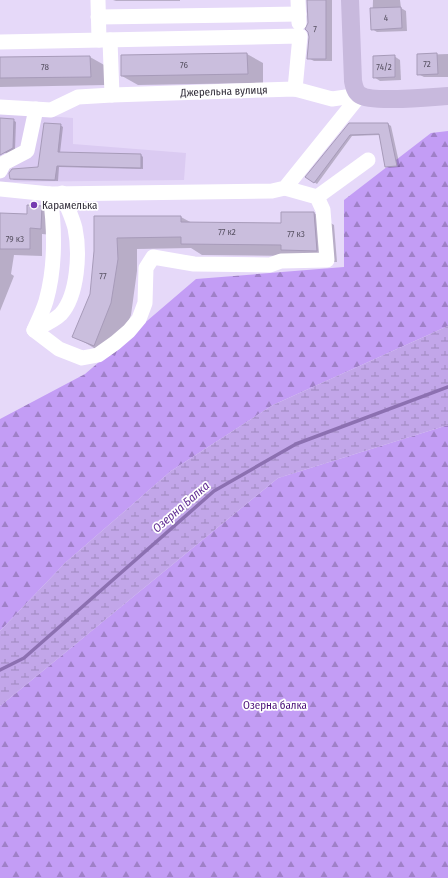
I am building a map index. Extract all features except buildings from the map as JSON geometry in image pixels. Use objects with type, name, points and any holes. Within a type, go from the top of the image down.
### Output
[{"type":"main road","points":[[350,0],[353,81],[355,90],[360,95]]},
{"type":"main road","name":"Джерельна вулиця","points":[[360,95],[368,98],[380,99],[448,96]]},
{"type":"street","points":[[98,0],[98,16],[104,40],[112,95]]},
{"type":"street","points":[[98,16],[298,7],[300,36],[295,89]]},
{"type":"street","points":[[0,42],[300,36]]},
{"type":"street","name":"Джерельна вулиця","points":[[0,107],[52,110],[78,97],[112,95],[295,89],[332,99],[360,95]]},
{"type":"street","points":[[285,188],[360,95]]},
{"type":"street","points":[[0,171],[4,163],[27,151],[36,109]]},
{"type":"street","points":[[317,197],[368,160]]},
{"type":"street","points":[[0,189],[56,193],[272,191],[285,188],[317,197],[323,210],[327,260],[281,261],[270,264],[194,264],[153,257],[146,268],[145,303],[139,319],[114,344],[98,354],[82,358],[76,356],[59,349],[34,330]]},
{"type":"street","points":[[34,330],[46,302],[54,257],[53,215],[56,193]]},
{"type":"street","points":[[34,330],[60,316],[68,304],[74,284],[77,258],[75,229],[56,193]]},
{"type":"shaded area","points":[[0,112],[73,118],[73,144],[186,153],[184,180],[0,182]]},
{"type":"green space","name":"Озерна балка","points":[[448,131],[448,326],[273,405],[171,471],[65,563],[0,631],[0,419],[85,374],[196,279],[344,267],[344,200],[431,133]]},
{"type":"green space","points":[[448,326],[448,425],[278,478],[0,706],[0,631],[65,563],[171,471],[273,405]]},
{"type":"green space","name":"Озерна балка","points":[[448,425],[448,878],[0,878],[0,706],[278,478]]},
{"type":"waterway","name":"Озерна Балка","points":[[0,670],[24,658],[214,491],[296,444],[448,387]]},
{"type":"place","name":"Карамелька","points":[[34,205]]}]
